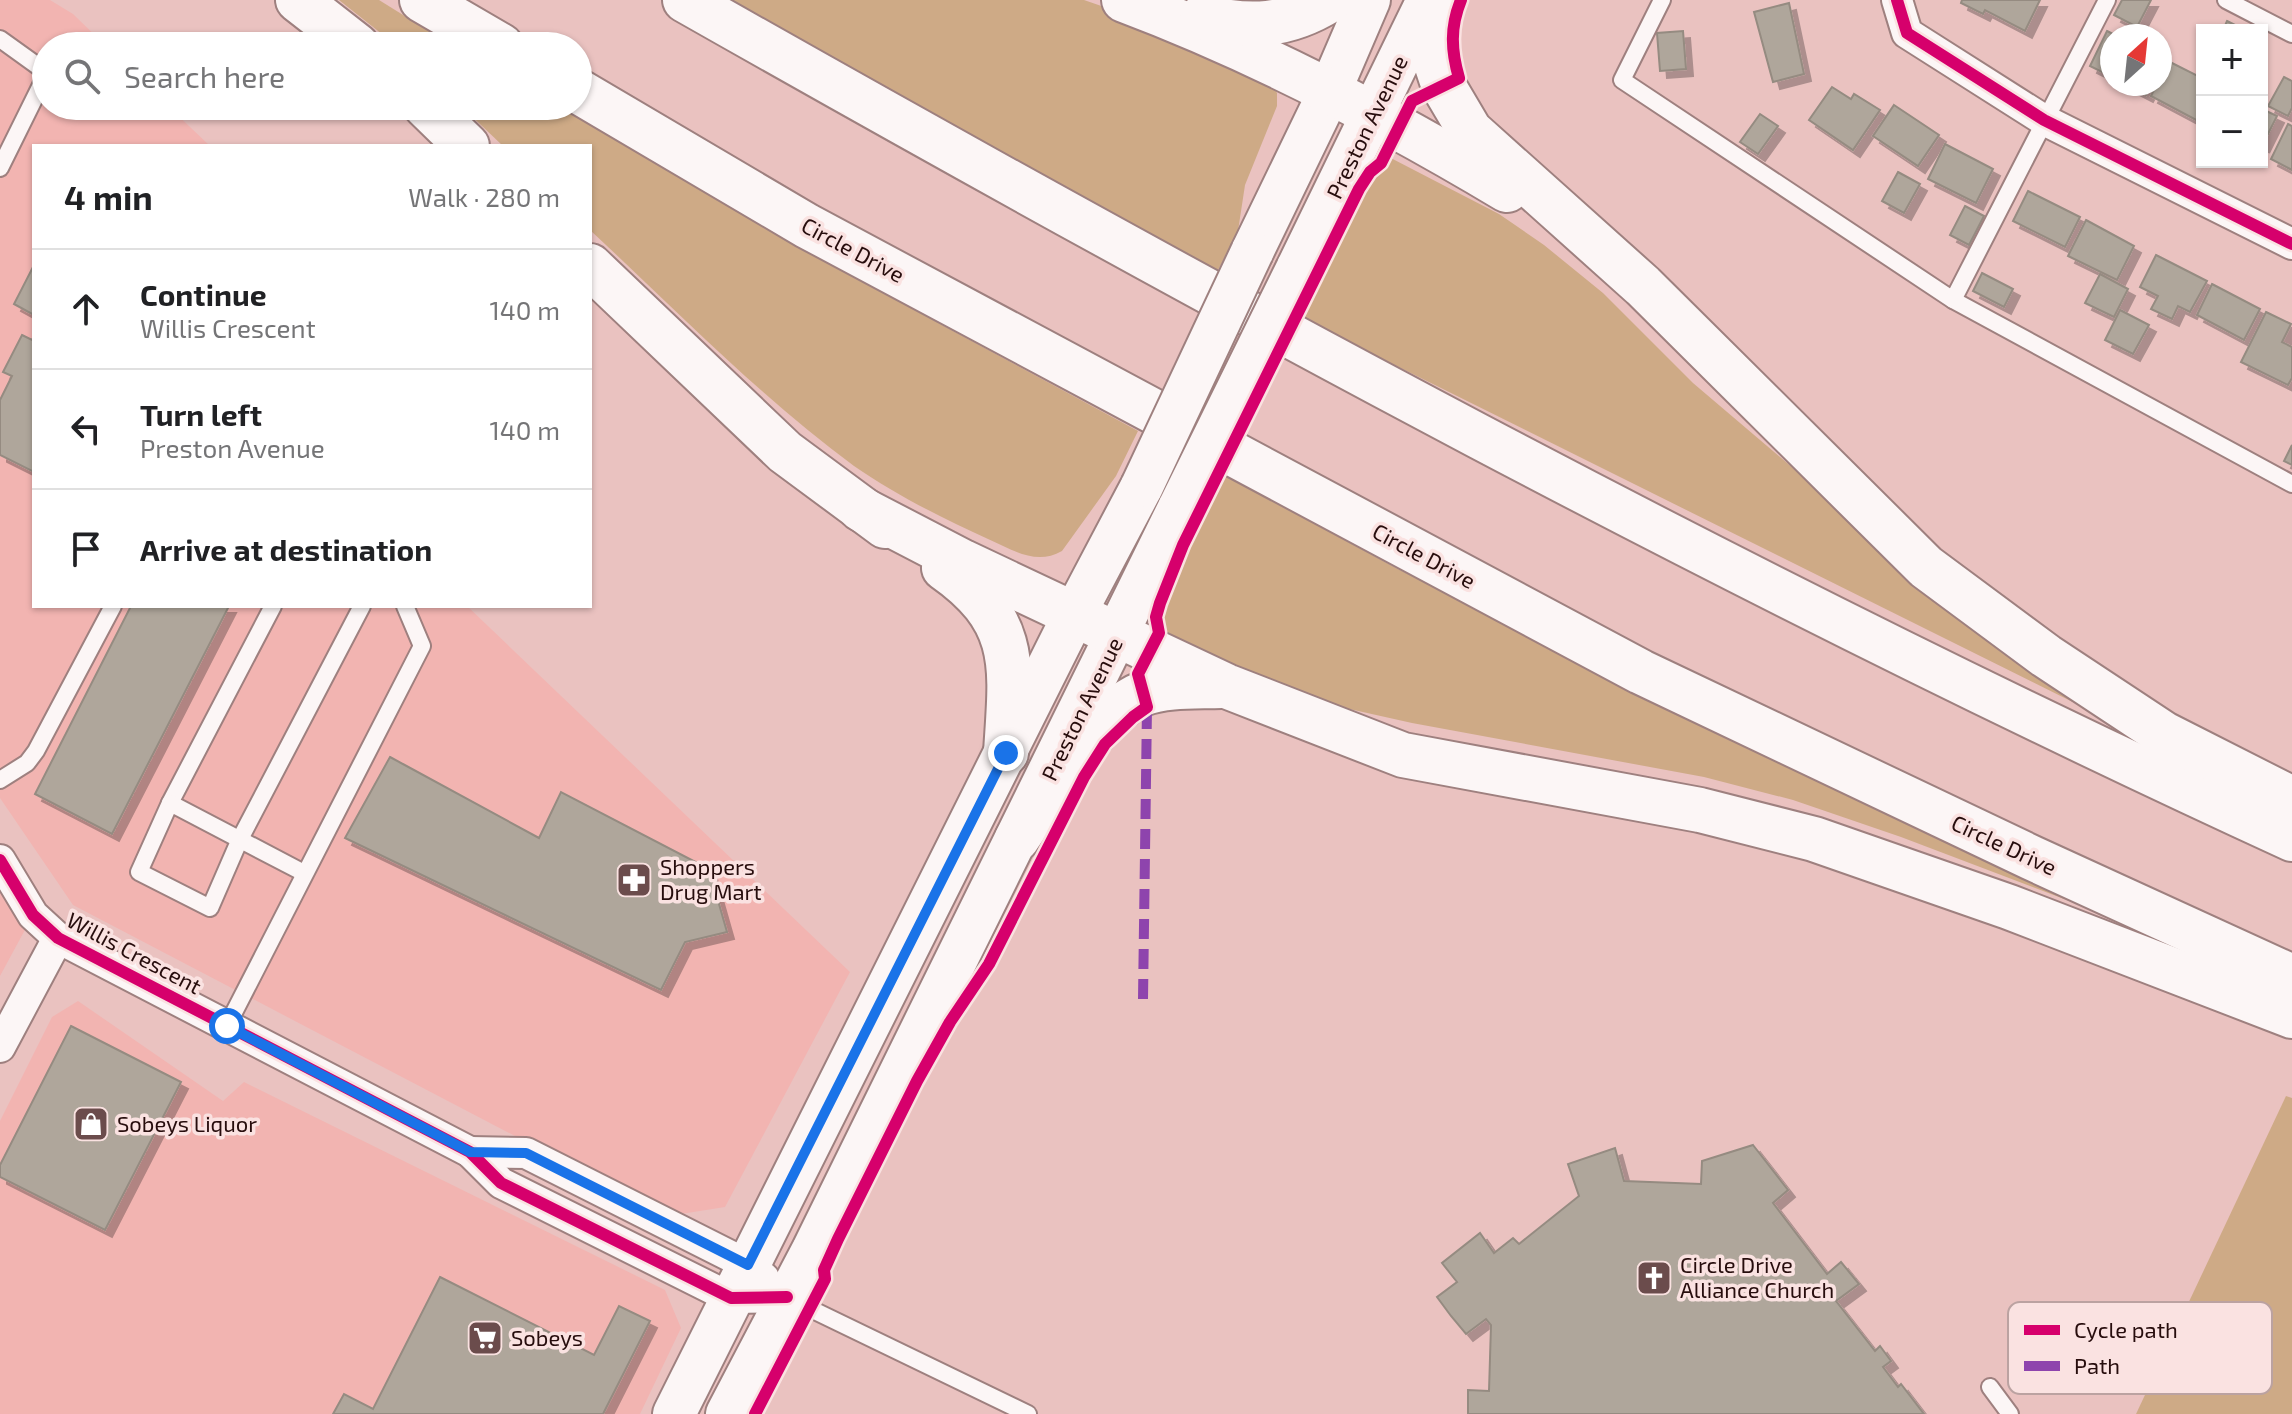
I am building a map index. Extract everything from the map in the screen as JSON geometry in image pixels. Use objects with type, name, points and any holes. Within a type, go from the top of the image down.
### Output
[{"type":"highway","points":[[298,0],[339,32]]},
{"type":"highway","points":[[422,0],[477,32]]},
{"type":"highway","points":[[685,0],[1208,293],[1644,521],[2111,756],[2292,839]]},
{"type":"highway","points":[[1126,0],[1238,25],[1282,21],[1302,15],[1330,0]]},
{"type":"highway","points":[[1126,0],[1238,46],[1448,155],[1517,196],[1643,286]]},
{"type":"highway","points":[[1442,0],[1434,38],[1437,66],[1444,87],[1470,131],[1643,286],[1926,567],[2046,656],[2164,734],[2292,799]]},
{"type":"highway","name":"Circle Drive","points":[[592,99],[807,226],[1641,672],[2032,858],[2292,977]]},
{"type":"highway","points":[[440,120],[465,144]]},
{"type":"highway","points":[[592,268],[785,452],[980,597],[1000,626],[1009,663],[1006,753]]},
{"type":"highway","points":[[861,509],[963,562],[1226,686],[1403,755],[1700,810],[1814,839],[2009,907],[2292,1016]]},
{"type":"highway","points":[[1017,839],[1072,760],[1098,729],[1132,698],[1164,688],[1226,686]]},
{"type":"main road","points":[[674,1414],[1075,613],[1142,486],[1329,93],[1369,0]]},
{"type":"main road","name":"Preston Avenue","points":[[727,1414],[1118,636],[1428,0]]},
{"type":"street","points":[[1897,0],[1907,33],[2044,120],[2292,244]]},
{"type":"street","name":"Willis Crescent","points":[[0,860],[33,915],[58,938],[470,1152],[526,1153],[740,1282],[787,1297]]},
{"type":"street","name":"Willis Crescent","points":[[0,1047],[58,938]]},
{"type":"lane","points":[[1662,0],[1622,80],[1953,300],[2292,484]]},
{"type":"lane","points":[[1953,300],[2107,0]]},
{"type":"lane","points":[[2226,0],[2292,34]]},
{"type":"lane","points":[[0,39],[32,63]]},
{"type":"lane","points":[[0,168],[32,103]]},
{"type":"lane","points":[[0,780],[27,763],[36,751],[112,608]]},
{"type":"lane","points":[[272,608],[170,803],[139,872],[210,908],[240,839],[361,608]]},
{"type":"lane","points":[[227,1026],[422,646],[406,608]]},
{"type":"lane","points":[[170,803],[304,873]]},
{"type":"lane","points":[[787,1297],[1028,1414]]},
{"type":"lane","points":[[1990,1387],[2010,1414]]},
{"type":"shaded area","points":[[0,0],[50,0],[73,14],[92,32],[32,32],[32,120],[183,120],[208,144],[32,144],[32,608],[469,608],[850,972],[725,1207],[668,1216],[73,905],[0,798]]},
{"type":"shaded area","points":[[339,0],[379,0],[430,32],[379,32]]},
{"type":"shaded area","points":[[723,0],[1084,0],[1162,27],[1270,82],[1277,93],[1277,106],[1245,185],[1238,231],[1216,274]]},
{"type":"shaded area","points":[[476,120],[583,120],[942,325],[1138,431],[1116,476],[1062,551],[1043,557],[1016,552],[902,496],[854,466],[785,411],[592,232],[592,144],[501,144]]},
{"type":"shaded area","points":[[1385,155],[1499,214],[1544,245],[1603,293],[1693,383],[1927,582],[2133,732],[1300,318],[1322,273],[1360,168],[1375,157]]},
{"type":"shaded area","points":[[1223,474],[1396,568],[1732,738],[2085,903],[2085,907],[1901,837],[1793,800],[1704,777],[1412,723],[1318,702],[1162,635],[1153,622],[1150,602],[1154,587],[1200,521]]},
{"type":"shaded area","points":[[0,844],[33,915],[0,976]]},
{"type":"shaded area","points":[[78,1001],[223,1101],[244,1082],[665,1290],[681,1328],[640,1414],[0,1414],[0,1121],[52,1017]]},
{"type":"shaded area","points":[[2286,1096],[2292,1098],[2292,1414],[2136,1414],[2145,1394],[2272,1394],[2272,1302],[2189,1302]]},
{"type":"building","points":[[1962,0],[2040,0],[2025,31],[1985,10],[1983,14],[1961,3]]},
{"type":"building","points":[[2122,0],[2151,0],[2139,24],[2131,24],[2114,15]]},
{"type":"building","points":[[1789,3],[1804,74],[1773,82],[1754,12]]},
{"type":"building","points":[[1683,31],[1686,69],[1660,71],[1657,33]]},
{"type":"building","points":[[2100,45],[2100,71],[2090,66]]},
{"type":"building","points":[[2172,63],[2196,75],[2196,120],[2151,96],[2172,96]]},
{"type":"building","points":[[2284,77],[2292,81],[2292,108],[2288,116],[2268,106]]},
{"type":"building","points":[[1832,87],[1851,99],[1854,94],[1880,110],[1853,150],[1809,120]]},
{"type":"building","points":[[1894,105],[1939,135],[1918,166],[1873,136]]},
{"type":"building","points":[[2268,112],[2277,116],[2268,134]]},
{"type":"building","points":[[1760,114],[1778,126],[1758,154],[1740,142]]},
{"type":"building","points":[[2288,124],[2292,126],[2292,170],[2271,159]]},
{"type":"building","points":[[1945,144],[1993,169],[1976,203],[1928,179]]},
{"type":"building","points":[[1898,172],[1920,184],[1904,213],[1882,201]]},
{"type":"building","points":[[2028,191],[2080,217],[2065,247],[2013,221]]},
{"type":"building","points":[[1965,206],[1984,216],[1969,245],[1950,235]]},
{"type":"building","points":[[2086,220],[2134,246],[2117,280],[2068,256]]},
{"type":"building","points":[[2156,255],[2207,281],[2190,312],[2178,306],[2172,319],[2151,309],[2158,296],[2140,287]]},
{"type":"building","points":[[32,269],[32,314],[14,304]]},
{"type":"building","points":[[1982,273],[2013,289],[2004,307],[1973,291]]},
{"type":"building","points":[[2100,274],[2128,289],[2114,317],[2085,303]]},
{"type":"building","points":[[2212,284],[2260,309],[2244,340],[2197,315]]},
{"type":"building","points":[[2120,310],[2149,325],[2133,354],[2105,340]]},
{"type":"building","points":[[2266,312],[2291,324],[2282,342],[2292,347],[2292,378],[2288,385],[2241,362]]},
{"type":"building","points":[[22,335],[32,340],[32,471],[0,455],[0,400],[12,376],[3,372]]},
{"type":"building","points":[[2292,445],[2292,465],[2284,461]]},
{"type":"building","points":[[130,608],[228,608],[112,834],[35,794]]},
{"type":"building","points":[[390,757],[539,838],[561,792],[709,869],[727,932],[685,942],[661,990],[345,838]]},
{"type":"building","name":"Sobeys Liquor","points":[[71,1026],[181,1082],[105,1230],[0,1177],[0,1165]]},
{"type":"building","name":"Circle Drive Alliance Church","points":[[1753,1145],[1788,1190],[1773,1203],[1827,1274],[1841,1262],[1859,1284],[1836,1301],[1875,1351],[1880,1346],[1891,1361],[1883,1367],[1924,1414],[1468,1414],[1468,1390],[1489,1391],[1491,1325],[1486,1319],[1466,1334],[1451,1316],[1437,1297],[1457,1282],[1442,1263],[1480,1233],[1494,1253],[1513,1238],[1519,1244],[1579,1196],[1568,1164],[1615,1148],[1624,1181],[1701,1184],[1702,1161]]},
{"type":"building","name":"Sobeys","points":[[440,1277],[594,1355],[619,1306],[650,1321],[603,1414],[333,1414],[344,1394],[373,1409]]},
{"type":"marked path","points":[[1143,999],[1147,707]]},
{"type":"cycle path","points":[[755,1414],[825,1279],[824,1270],[838,1239],[917,1081],[950,1022],[989,964],[1084,777],[1105,744],[1147,707],[1138,674],[1159,633],[1156,617],[1183,545],[1359,189],[1370,172],[1381,163],[1412,101],[1459,78],[1453,39],[1461,0]]},
{"type":"cycle path","points":[[1897,0],[1907,33],[2044,120],[2292,244]]},
{"type":"cycle path","points":[[0,860],[33,915],[58,938],[470,1152],[501,1183],[731,1298],[787,1297]]},
{"type":"place","name":"Shoppers Drug Mart","points":[[634,880]]},
{"type":"place","name":"Sobeys Liquor","points":[[91,1124]]},
{"type":"place","name":"Circle Drive Alliance Church","points":[[1654,1278]]},
{"type":"place","name":"Sobeys","points":[[485,1338]]},
{"type":"route","points":[[227,1026],[470,1152],[526,1153],[748,1265],[1006,753]]}]
